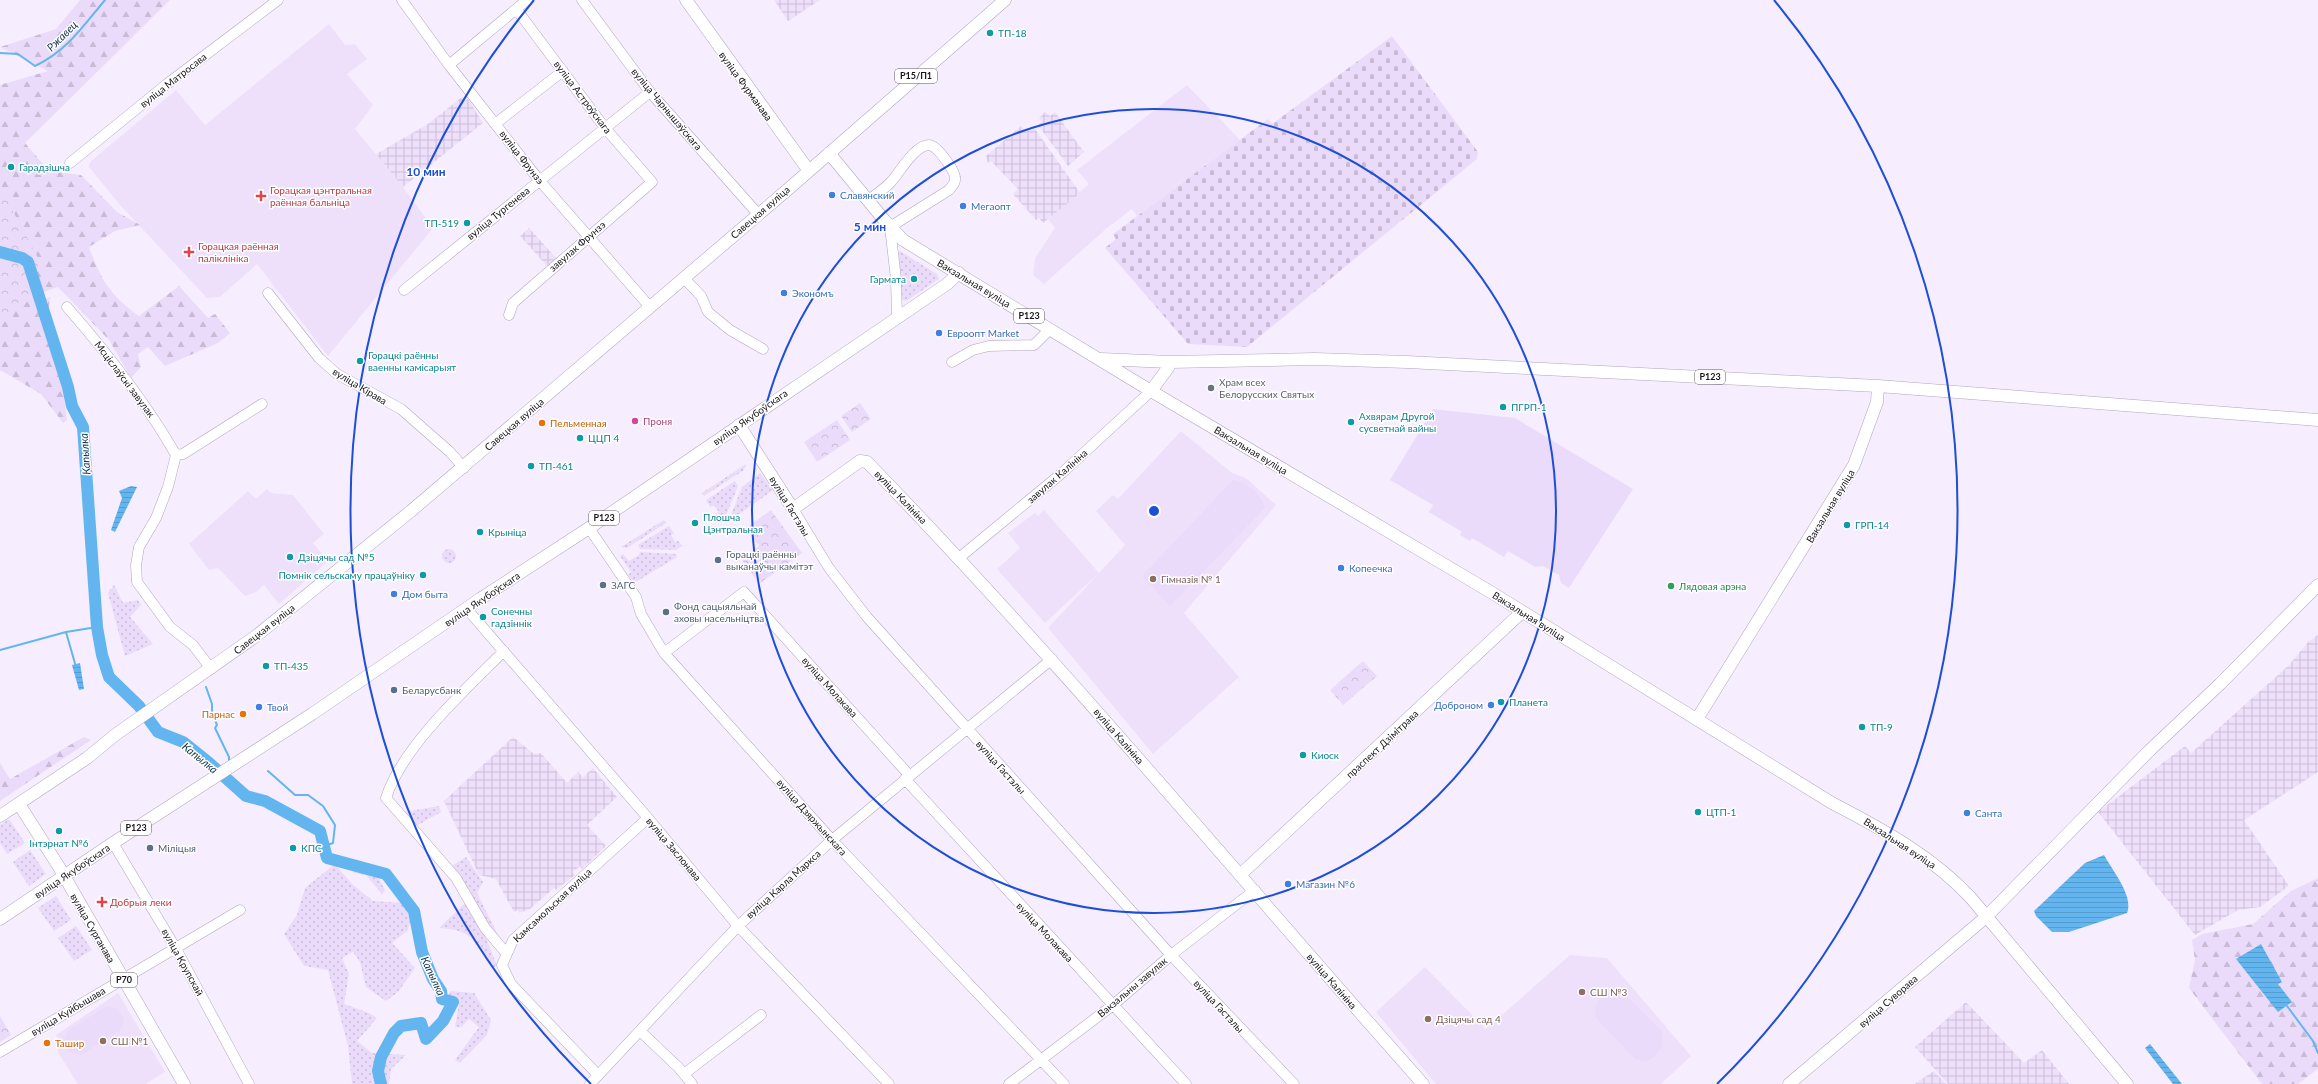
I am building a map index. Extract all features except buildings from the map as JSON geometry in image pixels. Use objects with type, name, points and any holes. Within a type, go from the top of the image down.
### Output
[{"type":"main road","name":"вуліца Фурманава","points":[[686,0],[809,171]]},
{"type":"main road","name":"Савецкая вуліца","points":[[0,816],[87,758],[128,726],[256,636],[464,468],[809,171],[1004,0]]},
{"type":"main road","name":"Вакзальная вуліца","points":[[829,153],[890,227],[904,240],[1151,391],[1429,554],[1832,803],[1880,828],[1914,850],[1960,886],[2127,1084]]},
{"type":"main road","name":"вуліца Якубоўскага","points":[[0,919],[113,843],[312,714],[466,608],[589,528],[897,316],[947,284],[959,273]]},
{"type":"main road","name":"Р123","points":[[1100,359],[1170,362],[1315,359],[1400,362],[1878,386],[2318,420]]},
{"type":"main road","points":[[1151,391],[1168,368],[1170,362]]},
{"type":"main road","name":"Вакзальная вуліца","points":[[1697,719],[1854,466],[1877,402],[1878,386]]},
{"type":"main road","name":"вуліца Гастэлы","points":[[739,425],[793,509]]},
{"type":"main road","name":"вуліца Калініна","points":[[793,509],[860,461],[867,462],[959,558],[1052,659],[1423,1084]]},
{"type":"main road","name":"вуліца Суворава","points":[[1789,1084],[1986,917],[2149,751],[2318,585]]},
{"type":"main road","name":"праспект Дзімітрава","points":[[1241,874],[1522,612]]},
{"type":"main road","name":"вуліца Сурганава","points":[[19,804],[64,876],[184,1084]]},
{"type":"street","name":"вуліца Матросава","points":[[70,163],[173,80],[278,0]]},
{"type":"street","name":"вуліца Фрунзэ","points":[[402,0],[449,66],[539,180],[650,308]]},
{"type":"street","points":[[449,66],[527,0]]},
{"type":"street","name":"вуліца Чарнышэўскага","points":[[582,0],[650,92],[758,214]]},
{"type":"street","name":"вуліца Астроўскага","points":[[517,10],[605,128],[652,182]]},
{"type":"street","points":[[495,124],[563,71]]},
{"type":"street","name":"вуліца Тургенева","points":[[404,290],[650,92]]},
{"type":"street","points":[[868,200],[890,182],[906,161],[919,149],[928,145],[936,147],[955,175],[955,182],[949,190],[890,227],[896,279],[897,316]]},
{"type":"street","name":"завулак Фрунзэ","points":[[509,315],[513,303],[588,236],[652,182]]},
{"type":"street","points":[[684,278],[701,296],[708,312],[730,330],[763,349]]},
{"type":"street","name":"вуліца Кірава","points":[[268,293],[319,358],[337,374],[401,409],[450,452],[464,468]]},
{"type":"street","name":"Мсціслаўскі завулак","points":[[67,307],[103,348],[151,412],[176,455]]},
{"type":"street","points":[[952,362],[973,350],[989,346],[1034,345],[1050,329]]},
{"type":"street","name":"завулак Калініна","points":[[959,558],[1062,473],[1151,391]]},
{"type":"street","points":[[211,669],[192,645],[170,627],[137,582],[136,565],[139,547],[156,518],[168,487],[176,455],[183,454],[262,404]]},
{"type":"street","name":"вуліца Гастэлы","points":[[793,509],[816,549],[840,584],[966,728],[1171,955],[1294,1084]]},
{"type":"street","name":"вуліца Дзяржынскага","points":[[589,528],[636,597],[641,614],[664,653],[832,840],[1064,1084]]},
{"type":"street","name":"вуліца Молакава","points":[[664,653],[744,592],[907,778],[1112,1005],[1186,1084]]},
{"type":"street","name":"вуліца Заслонава","points":[[466,608],[648,818],[738,926],[889,1084]]},
{"type":"street","points":[[504,651],[466,688],[421,740],[391,783],[386,798],[456,878],[485,928],[497,945],[506,953],[502,965],[511,984],[598,1074]]},
{"type":"street","name":"вуліца Карла Маркса","points":[[590,1084],[738,926],[832,840],[966,728],[1052,659]]},
{"type":"street","name":"Камсамольская вуліца","points":[[506,953],[513,940],[528,925],[648,818]]},
{"type":"street","name":"вуліца Крупскай","points":[[113,843],[175,947],[249,1084]]},
{"type":"street","name":"Вакзальны завулак","points":[[1009,1084],[1112,1005],[1171,955],[1255,890]]},
{"type":"street","name":"вуліца Куйбышава","points":[[0,1052],[122,978],[240,910]]},
{"type":"street","points":[[684,1074],[761,1015]]},
{"type":"street","points":[[640,1031],[684,1074],[692,1084]]},
{"type":"shaded area","points":[[774,0],[820,0],[788,21]]},
{"type":"shaded area","name":"Горацкая цэнтральная раённая бальніца","points":[[329,24],[345,45],[355,44],[367,59],[347,74],[373,105],[355,129],[403,187],[433,228],[328,356],[257,264],[220,297],[207,298],[120,205],[89,167],[90,162],[176,90],[205,125]]},
{"type":"shaded area","points":[[1187,85],[1240,140],[1137,216],[1132,209],[1107,228],[1044,284],[1033,275],[1035,258],[1055,228],[1048,219],[1089,184],[1077,170]]},
{"type":"shaded area","points":[[462,97],[465,101],[468,99],[483,123],[403,187],[376,154],[428,124]]},
{"type":"shaded area","points":[[1045,112],[1050,116],[1055,112],[1084,152],[1068,166],[1038,125],[1042,122],[1039,118]]},
{"type":"shaded area","points":[[1021,126],[1026,132],[1033,126],[1080,193],[1043,223],[1039,218],[1036,220],[1013,194],[1018,189],[991,161],[989,163],[987,161],[986,156]]},
{"type":"shaded area","points":[[529,228],[557,259],[548,267],[520,236]]},
{"type":"shaded area","name":"Гімназія № 1","points":[[1181,431],[1232,473],[1246,478],[1276,505],[1184,613],[1239,677],[1153,754],[1048,628],[1125,545],[1096,511],[1113,495],[1118,499]]},
{"type":"shaded area","points":[[267,489],[271,493],[293,495],[324,534],[313,543],[328,561],[279,604],[264,585],[256,592],[245,596],[218,568],[209,570],[189,544],[248,491],[256,499]]},
{"type":"shaded area","points":[[1044,510],[1099,573],[1045,623],[997,569],[1020,548],[1008,533],[1035,513],[1038,516]]},
{"type":"shaded area","points":[[2318,635],[2318,772],[2244,820],[2289,886],[2260,907],[2238,910],[2195,935],[2098,812],[2185,746],[2191,753],[2289,665],[2309,641]]},
{"type":"shaded area","points":[[513,737],[534,754],[541,753],[567,783],[578,772],[583,777],[593,768],[617,797],[587,825],[606,846],[582,869],[580,866],[573,872],[575,875],[556,890],[554,888],[530,909],[519,913],[518,910],[514,912],[496,879],[479,875],[444,801]]},
{"type":"shaded area","name":"СШ №3","points":[[1570,955],[1607,958],[1691,1056],[1661,1084],[1436,1084],[1376,1012],[1425,967],[1486,1029]]},
{"type":"shaded area","name":"СШ №1","points":[[118,993],[165,1072],[146,1084],[78,1084],[57,1051],[60,1048],[56,1035]]},
{"type":"shaded area","points":[[1966,1002],[2024,1063],[2042,1050],[2069,1084],[1948,1084],[1915,1047]]},
{"type":"shaded area","points":[[1934,1071],[1946,1084],[1915,1084],[1917,1082]]},
{"type":"green space","points":[[80,0],[170,0],[25,143],[49,171],[81,175],[117,212],[140,225],[115,231],[89,247],[102,278],[121,301],[139,316],[179,286],[208,318],[215,314],[230,333],[218,343],[165,366],[148,347],[138,354],[141,367],[131,378],[109,340],[58,287],[35,295],[37,303],[50,297],[46,331],[63,390],[67,420],[63,423],[41,394],[0,370],[0,85],[48,71],[0,47],[56,29]]},
{"type":"green space","points":[[1392,36],[1478,152],[1477,159],[1247,347],[1188,344],[1105,248],[1116,239],[1113,234],[1268,119],[1272,124]]},
{"type":"green space","points":[[0,187],[39,260],[31,300],[0,318]]},
{"type":"green space","points":[[900,251],[937,274],[939,279],[906,301],[900,299],[897,253]]},
{"type":"green space","points":[[860,403],[871,419],[852,432],[841,416]]},
{"type":"green space","points":[[1433,409],[1515,418],[1633,489],[1569,588],[1561,583],[1559,575],[1543,566],[1535,567],[1508,551],[1504,557],[1472,538],[1470,541],[1460,535],[1462,532],[1429,512],[1433,505],[1390,480]]},
{"type":"green space","points":[[837,420],[850,440],[817,462],[804,442]]},
{"type":"green space","points":[[746,464],[744,470],[704,496],[702,493]]},
{"type":"green space","points":[[760,473],[773,490],[734,518],[730,517],[742,487]]},
{"type":"green space","points":[[1233,480],[1249,486],[1257,493],[1265,508],[1170,606],[1142,576]]},
{"type":"green space","points":[[735,481],[738,486],[725,518],[720,520],[716,514],[719,512],[714,505],[710,507],[706,500]]},
{"type":"green space","points":[[771,510],[802,553],[759,584],[741,558],[759,546],[746,528]]},
{"type":"green space","points":[[664,520],[666,523],[627,548],[621,547]]},
{"type":"green space","points":[[669,526],[674,533],[671,535],[675,542],[678,541],[682,546],[676,550],[640,549],[638,545]]},
{"type":"green space","points":[[446,549],[452,549],[456,553],[456,559],[452,563],[446,563],[442,559],[442,553]]},
{"type":"green space","points":[[640,552],[676,554],[677,557],[634,583],[628,575],[631,572],[620,556],[623,554],[629,561],[639,555]]},
{"type":"green space","points":[[114,585],[123,603],[138,600],[141,605],[130,617],[153,644],[125,656],[108,593]]},
{"type":"green space","points":[[1363,661],[1377,676],[1343,705],[1330,690]]},
{"type":"green space","points":[[84,737],[91,740],[0,801],[0,763],[10,779]]},
{"type":"green space","points":[[439,806],[441,812],[416,826],[404,812]]},
{"type":"green space","points":[[9,819],[25,843],[7,854],[0,843],[0,825]]},
{"type":"green space","points":[[30,850],[46,874],[29,886],[13,862]]},
{"type":"green space","points":[[466,857],[483,882],[477,893],[499,937],[496,939],[452,866]]},
{"type":"green space","points":[[335,864],[352,884],[373,901],[402,903],[412,915],[408,930],[392,943],[415,968],[398,992],[386,1001],[366,987],[360,962],[353,952],[342,958],[349,974],[344,1004],[369,1013],[377,1018],[357,1041],[372,1053],[406,1055],[391,1069],[389,1084],[352,1084],[348,1046],[328,970],[304,966],[284,934],[297,915],[305,888]]},
{"type":"green space","points":[[350,868],[376,874],[385,890],[382,894],[366,875],[354,873]]},
{"type":"green space","points":[[2318,878],[2318,1069],[2298,1084],[2262,1084],[2189,988],[2195,960],[2192,940],[2202,934],[2253,924],[2291,891]]},
{"type":"green space","points":[[56,896],[71,920],[54,931],[38,908]]},
{"type":"green space","points":[[466,902],[481,925],[497,966],[491,968],[476,944],[466,934],[450,929],[439,928]]},
{"type":"green space","points":[[76,926],[92,950],[74,961],[58,938]]},
{"type":"green space","points":[[450,991],[474,993],[491,1020],[487,1035],[460,1063],[455,1060],[479,1027],[469,1019],[461,1027],[455,1027],[459,1004],[449,996]]},
{"type":"green space","points":[[1622,991],[1661,1030],[1662,1045],[1658,1053],[1646,1062],[1635,1059],[1595,1017],[1595,1010],[1601,997],[1605,994]]},
{"type":"green space","points":[[107,1006],[116,1008],[124,1018],[122,1029],[85,1053],[78,1055],[69,1052],[63,1042],[67,1032]]},
{"type":"green space","points":[[0,1016],[11,1035],[0,1042]]},
{"type":"water","points":[[131,486],[137,487],[115,532],[111,530],[122,498],[119,491]]},
{"type":"water","points":[[80,663],[84,689],[79,690],[72,665]]},
{"type":"water","points":[[2104,855],[2125,891],[2128,906],[2127,913],[2069,932],[2052,932],[2036,916],[2034,911],[2085,863]]},
{"type":"water","points":[[2261,944],[2282,982],[2278,984],[2292,1002],[2278,1012],[2236,959]]},
{"type":"water","points":[[2150,1044],[2182,1084],[2173,1084],[2145,1048]]},
{"type":"waterway","name":"Ржавец","points":[[0,53],[18,54],[35,66],[56,53],[74,37],[105,0]]},
{"type":"waterway","name":"Капылка","points":[[0,252],[22,258],[28,262],[68,387],[72,406],[83,427],[97,627],[102,655],[109,677],[139,706],[158,732],[183,742],[246,796],[265,801],[320,831],[327,858],[386,874],[414,911],[422,952],[433,979],[441,991],[442,999],[453,1002],[443,1021],[426,1039],[421,1023],[401,1026],[394,1033],[381,1057],[378,1071],[381,1084]]},
{"type":"waterway","points":[[0,650],[66,632],[97,627]]},
{"type":"waterway","points":[[66,632],[76,667]]},
{"type":"waterway","points":[[206,687],[212,704],[212,713],[217,725],[215,728],[229,757],[229,762]]},
{"type":"waterway","points":[[268,771],[295,795],[308,795],[323,806],[335,825],[333,843],[325,846]]},
{"type":"waterway","name":"Капылка","points":[[229,773],[230,782]]},
{"type":"waterway","points":[[2287,1006],[2313,1041],[2318,1053]]},
{"type":"place","name":"ТП-18","points":[[990,33]]},
{"type":"place","name":"Гарадзішча","points":[[11,167]]},
{"type":"place","name":"Славянский","points":[[832,195]]},
{"type":"place","name":"Горацкая цэнтральная раённая бальніца","points":[[261,196]]},
{"type":"place","name":"Мегаопт","points":[[963,206]]},
{"type":"place","name":"ТП-519","points":[[467,223]]},
{"type":"place","name":"Горацкая раённая паліклініка","points":[[189,252]]},
{"type":"place","name":"Гармата","points":[[914,279]]},
{"type":"place","name":"Экономъ","points":[[784,293]]},
{"type":"place","name":"Евроопт Market","points":[[939,333]]},
{"type":"place","name":"Горацкі раённы ваенны камісарыят","points":[[360,361]]},
{"type":"place","name":"Храм всех Белорусских Святых","points":[[1211,388]]},
{"type":"place","name":"ПГРП-1","points":[[1503,407]]},
{"type":"place","name":"Проня","points":[[635,421]]},
{"type":"place","name":"Ахвярам Другой сусветнай вайны","points":[[1351,422]]},
{"type":"place","name":"Пельменная","points":[[542,423]]},
{"type":"place","name":"ЦЦП 4","points":[[580,438]]},
{"type":"place","name":"ТП-461","points":[[531,466]]},
{"type":"place","name":"Плошча Цэнтральная","points":[[695,523]]},
{"type":"place","name":"ГРП-14","points":[[1847,525]]},
{"type":"place","name":"Крыніца","points":[[480,532]]},
{"type":"place","name":"Дзіцячы сад №5","points":[[290,557]]},
{"type":"place","name":"Горацкі раённы выканаўчы камітэт","points":[[718,560]]},
{"type":"place","name":"Копеечка","points":[[1341,568]]},
{"type":"place","name":"Помнік сельскаму працаўніку","points":[[423,575]]},
{"type":"place","name":"Гімназія № 1","points":[[1153,579]]},
{"type":"place","name":"ЗАГС","points":[[603,585]]},
{"type":"place","name":"Лядовая арэна","points":[[1671,586]]},
{"type":"place","name":"Дом быта","points":[[394,594]]},
{"type":"place","name":"Фонд сацыяльнай аховы насельніцтва","points":[[666,612]]},
{"type":"place","name":"Сонечны гадзіннік","points":[[483,617]]},
{"type":"place","name":"ТП-435","points":[[266,666]]},
{"type":"place","name":"Беларусбанк","points":[[394,690]]},
{"type":"place","name":"Планета","points":[[1501,702]]},
{"type":"place","name":"Доброном","points":[[1491,705]]},
{"type":"place","name":"Твой","points":[[259,707]]},
{"type":"place","name":"Парнас","points":[[243,714]]},
{"type":"place","name":"ТП-9","points":[[1862,727]]},
{"type":"place","name":"Киоск","points":[[1303,755]]},
{"type":"place","name":"ЦТП-1","points":[[1698,812]]},
{"type":"place","name":"Санта","points":[[1967,813]]},
{"type":"place","name":"Інтэрнат №6","points":[[59,831]]},
{"type":"place","name":"Міліцыя","points":[[150,848]]},
{"type":"place","name":"КПС","points":[[293,848]]},
{"type":"place","name":"Магазин №6","points":[[1288,884]]},
{"type":"place","name":"Добрыя леки","points":[[102,902]]},
{"type":"place","name":"СШ №3","points":[[1582,992]]},
{"type":"place","name":"Дзіцячы сад 4","points":[[1428,1019]]},
{"type":"place","name":"СШ №1","points":[[103,1041]]},
{"type":"place","name":"Ташир","points":[[47,1043]]}]
